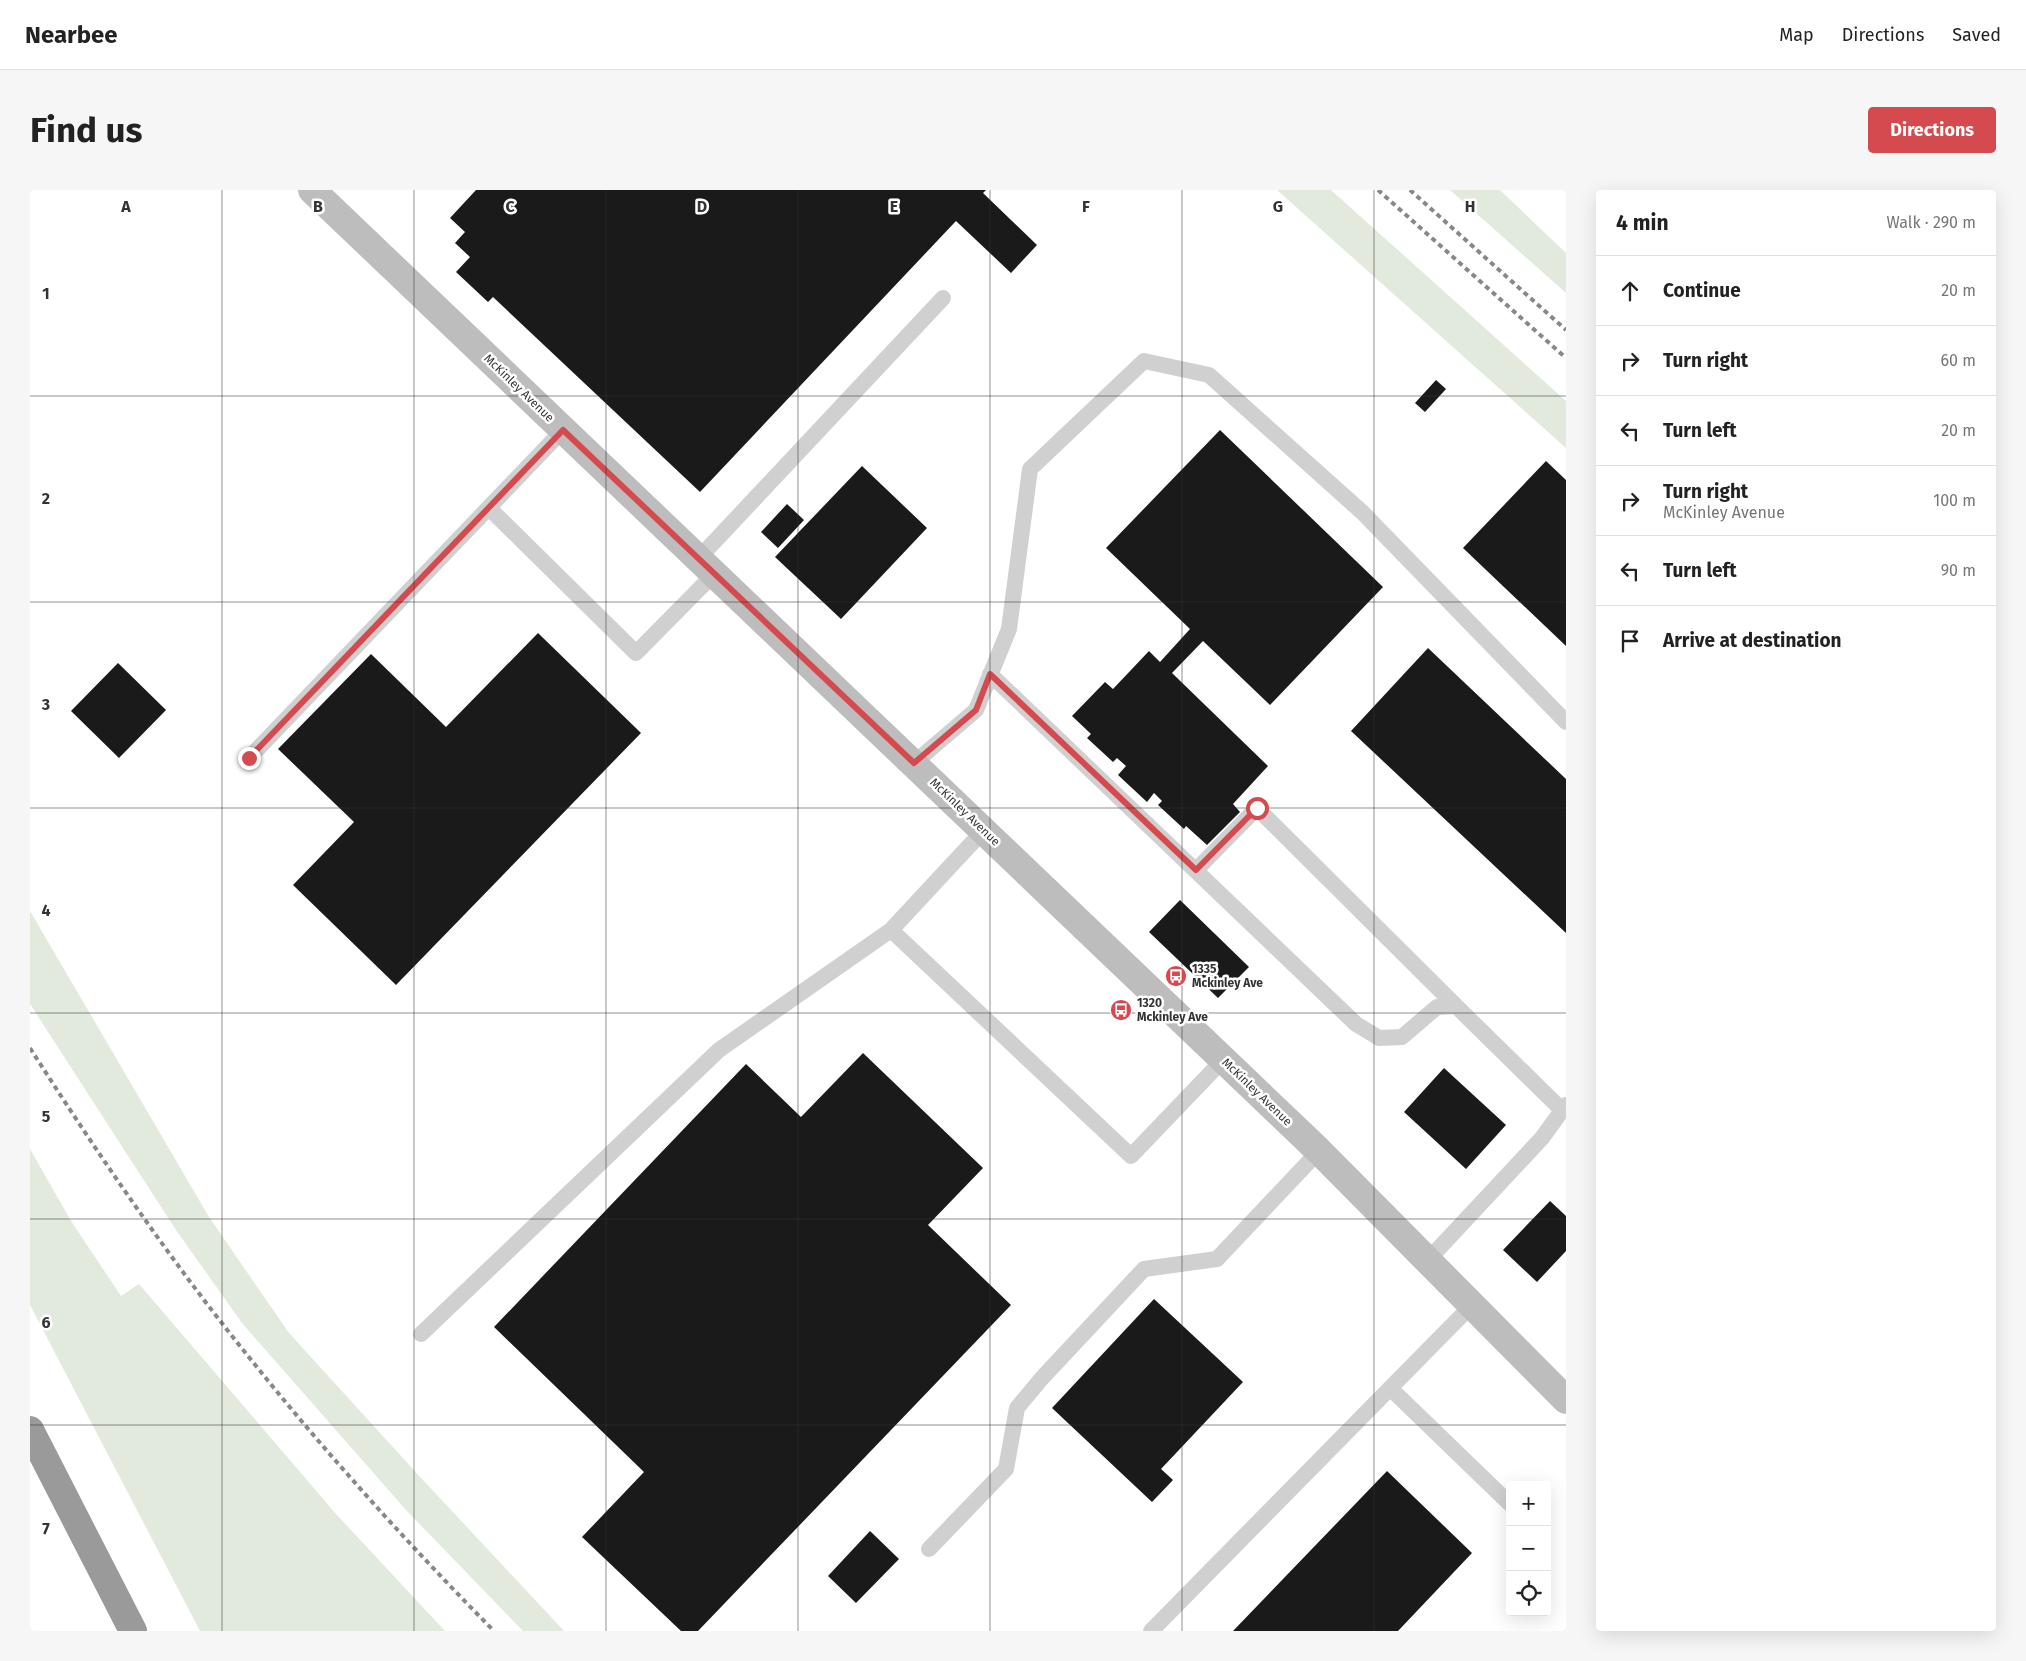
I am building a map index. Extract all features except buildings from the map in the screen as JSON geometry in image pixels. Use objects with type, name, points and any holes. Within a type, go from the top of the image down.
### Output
[{"type":"highway","points":[[30,1430],[133,1631]]},
{"type":"main road","name":"McKinley Avenue","points":[[312,190],[1319,1151],[1566,1400]]},
{"type":"lane","points":[[488,508],[636,653],[707,566],[943,298]]},
{"type":"lane","points":[[914,763],[976,710],[1008,630],[1030,468],[1144,361],[1209,375],[1362,512],[1566,722]]},
{"type":"lane","points":[[249,758],[563,430]]},
{"type":"lane","points":[[990,674],[1356,1024],[1379,1038],[1402,1037],[1437,1007],[1456,1006]]},
{"type":"lane","points":[[1196,870],[1257,808],[1456,1006],[1564,1107],[1542,1138],[1428,1260]]},
{"type":"lane","points":[[421,1334],[719,1050],[891,930],[984,830]]},
{"type":"lane","points":[[891,930],[1131,1156],[1224,1060]]},
{"type":"lane","points":[[929,1549],[1006,1469],[1017,1408],[1042,1378],[1144,1269],[1217,1259],[1319,1151]]},
{"type":"lane","points":[[1151,1631],[1472,1305]]},
{"type":"lane","points":[[1390,1388],[1506,1500]]},
{"type":"shaded area","points":[[1277,190],[1331,190],[1566,401],[1566,448]]},
{"type":"shaded area","points":[[1450,190],[1500,190],[1566,253],[1566,293]]},
{"type":"shaded area","points":[[30,911],[209,1217],[289,1333],[564,1631],[523,1631],[406,1510],[242,1323],[176,1230],[30,1004]]},
{"type":"shaded area","points":[[30,1149],[71,1221],[121,1296],[139,1284],[336,1514],[445,1631],[200,1631],[30,1305]]},
{"type":"railway","points":[[1378,190],[1566,358]]},
{"type":"railway","points":[[1410,190],[1566,330]]},
{"type":"railway","points":[[30,1048],[129,1197],[208,1306],[297,1416],[361,1489],[494,1631]]},
{"type":"place","name":"1335 Mckinley Ave","points":[[1176,976]]},
{"type":"place","name":"1320 Mckinley Ave","points":[[1121,1010]]},
{"type":"route","points":[[249,758],[563,430],[914,763],[976,710],[990,674],[1196,870],[1257,808]]}]
